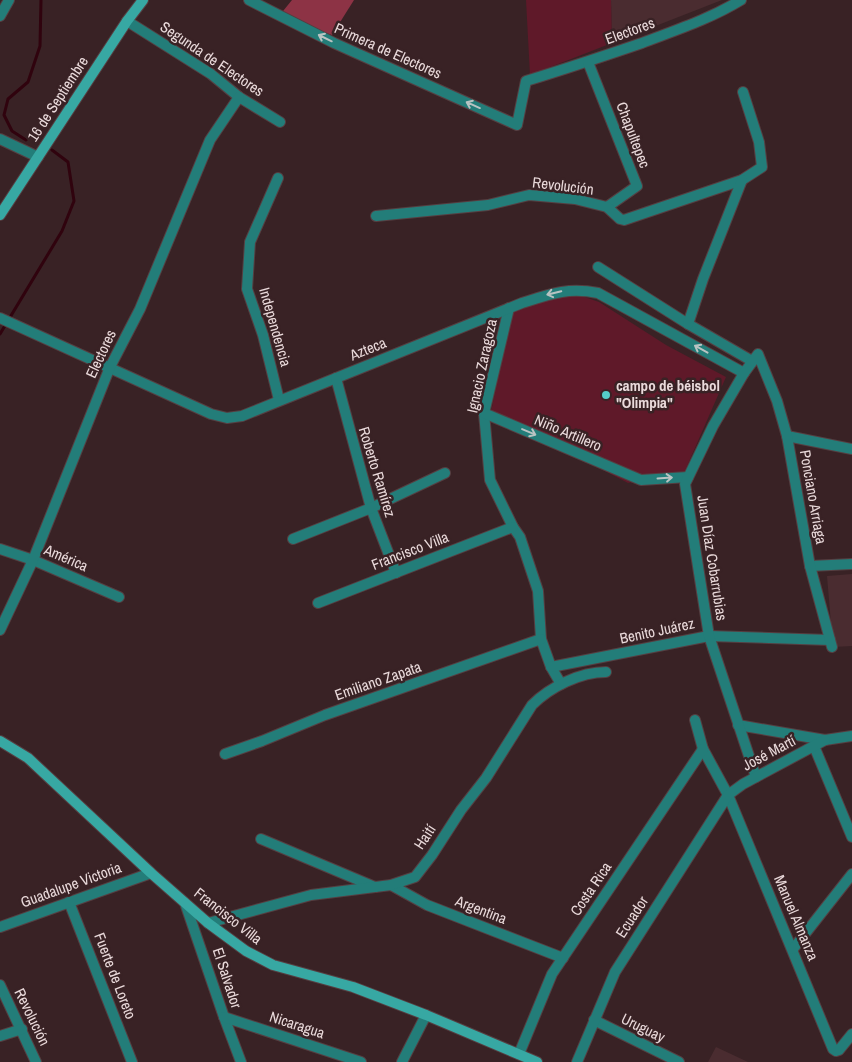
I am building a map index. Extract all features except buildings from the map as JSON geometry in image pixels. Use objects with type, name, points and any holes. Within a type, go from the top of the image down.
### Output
[{"type":"street","points":[[0,16],[9,0]]},
{"type":"street","name":"16 de Septiembre","points":[[0,215],[127,21],[143,0]]},
{"type":"street","name":"Primera de Electores","points":[[249,0],[342,47],[517,125],[526,81]]},
{"type":"street","name":"Electores","points":[[526,81],[588,62],[685,27],[721,12],[741,0]]},
{"type":"street","name":"Segunda de Electores","points":[[127,21],[211,74],[239,97],[280,122]]},
{"type":"street","name":"Chapultepec","points":[[588,62],[637,186],[607,207]]},
{"type":"street","name":"Revolución","points":[[376,216],[488,205],[529,195],[575,199],[607,207],[620,219],[624,220],[742,180],[762,167],[759,142],[743,92]]},
{"type":"street","name":"Electores","points":[[0,630],[33,560],[110,367],[140,309],[210,140],[239,97]]},
{"type":"street","points":[[0,139],[38,158]]},
{"type":"street","name":"Independencia","points":[[278,178],[250,242],[247,289],[263,335],[279,400]]},
{"type":"street","points":[[688,324],[703,279],[742,180]]},
{"type":"street","points":[[598,267],[688,324],[755,358]]},
{"type":"street","name":"Azteca","points":[[0,318],[211,414],[227,418],[242,416],[510,308],[556,292],[580,290],[598,293],[744,373]]},
{"type":"street","name":"Ignacio Zaragoza","points":[[510,308],[484,413],[490,480],[513,528],[520,537],[538,591],[541,638],[551,667],[561,684]]},
{"type":"street","name":"Juan Díaz Cobarrubias","points":[[755,358],[713,426],[685,484],[709,636],[756,777]]},
{"type":"street","name":"Ponciano Arriaga","points":[[755,358],[777,401],[786,436],[810,566],[831,644]]},
{"type":"street","name":"Roberto Ramírez","points":[[336,378],[371,508],[396,573]]},
{"type":"street","name":"Niño Artillero","points":[[484,413],[641,480],[688,477]]},
{"type":"street","points":[[786,436],[852,449]]},
{"type":"street","points":[[293,539],[371,508],[446,473]]},
{"type":"street","name":"Francisco Villa","points":[[318,603],[513,528]]},
{"type":"street","name":"América","points":[[0,549],[33,560],[119,597]]},
{"type":"street","points":[[810,566],[852,564]]},
{"type":"street","name":"Benito Juárez","points":[[551,667],[709,636],[831,644]]},
{"type":"street","name":"Emiliano Zapata","points":[[225,754],[325,715],[541,638]]},
{"type":"street","name":"Haití","points":[[208,923],[311,895],[376,888],[415,877],[432,856],[461,810],[486,778],[532,705],[561,684],[594,672],[606,672]]},
{"type":"street","points":[[695,720],[703,749],[728,795]]},
{"type":"street","points":[[738,725],[825,740],[852,736]]},
{"type":"street","name":"José Martí","points":[[728,795],[743,784],[825,740]]},
{"type":"street","name":"Francisco Villa","points":[[0,741],[28,758],[208,923],[246,951],[272,965],[353,987],[426,1015],[537,1062]]},
{"type":"street","points":[[814,746],[852,837]]},
{"type":"street","name":"Costa Rica","points":[[519,1054],[552,974],[703,749]]},
{"type":"street","name":"Manuel Almanza","points":[[728,795],[833,1049],[839,1050],[852,1034]]},
{"type":"street","name":"Ecuador","points":[[577,1062],[615,972],[728,795]]},
{"type":"street","points":[[261,839],[376,888]]},
{"type":"street","name":"Guadalupe Victoria","points":[[0,927],[152,872]]},
{"type":"street","points":[[793,949],[852,874]]},
{"type":"street","name":"Argentina","points":[[391,885],[427,905],[563,958]]},
{"type":"street","name":"Fuerte de Loreto","points":[[69,902],[132,1062]]},
{"type":"street","name":"El Salvador","points":[[185,902],[241,1062]]},
{"type":"street","name":"Revolución","points":[[0,986],[36,1062]]},
{"type":"street","points":[[402,1062],[426,1015]]},
{"type":"street","name":"Nicaragua","points":[[224,1016],[361,1062]]},
{"type":"street","name":"Uruguay","points":[[594,1020],[679,1062]]},
{"type":"street","points":[[0,1036],[22,1029]]},
{"type":"shaded area","points":[[292,0],[354,0],[332,35],[279,16]]},
{"type":"shaded area","points":[[526,0],[611,0],[612,43],[530,75]]},
{"type":"shaded area","points":[[611,0],[722,0],[612,43]]},
{"type":"shaded area","name":"campo de béisbol \"Olimpia\"","points":[[576,294],[599,302],[666,345],[726,377],[684,473],[628,483],[491,412],[512,309],[547,297]]},
{"type":"shaded area","points":[[852,574],[852,646],[833,647],[827,576]]},
{"type":"shaded area","points":[[716,1047],[748,1062],[708,1062]]},
{"type":"waterway","points":[[26,140],[12,131],[4,115],[8,99],[28,82],[40,46],[41,0]]},
{"type":"waterway","points":[[0,334],[62,231],[74,201],[68,162],[52,150]]},
{"type":"place","name":"campo de béisbol \"Olimpia\"","points":[[606,395]]}]
